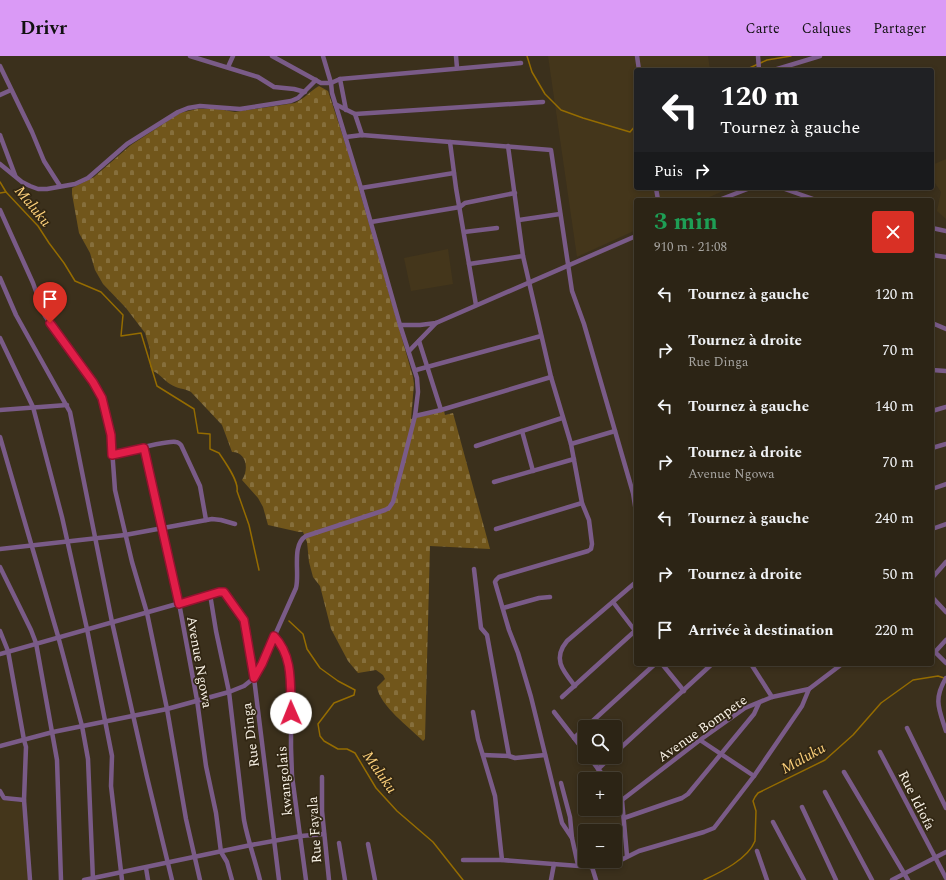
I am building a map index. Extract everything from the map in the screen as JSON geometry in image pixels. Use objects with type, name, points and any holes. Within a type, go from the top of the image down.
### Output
[{"type":"street","points":[[190,56],[258,77],[274,87],[294,89],[305,92]]},
{"type":"street","points":[[228,67],[233,56]]},
{"type":"street","points":[[272,56],[323,83],[331,83],[340,79],[522,63]]},
{"type":"street","points":[[0,746],[53,732],[167,709],[229,692],[244,686],[254,678],[262,664],[284,617],[297,584],[298,546],[302,538],[385,510],[391,506],[395,497],[415,416],[418,392],[416,370],[400,325],[346,137],[335,104],[324,56]]},
{"type":"street","points":[[456,56],[457,68]]},
{"type":"street","points":[[638,56],[639,68]]},
{"type":"street","points":[[758,56],[759,68]]},
{"type":"street","points":[[781,68],[820,56]]},
{"type":"street","points":[[0,66],[32,132],[44,161],[60,186]]},
{"type":"street","points":[[340,79],[346,110]]},
{"type":"street","points":[[0,164],[30,186],[38,189],[47,189],[75,184],[88,178],[127,144],[174,114],[183,110],[200,106],[230,109],[246,108],[295,100],[316,80]]},
{"type":"street","points":[[0,95],[11,90]]},
{"type":"street","points":[[335,104],[355,114],[543,102]]},
{"type":"street","points":[[355,114],[362,135]]},
{"type":"street","points":[[0,135],[15,175]]},
{"type":"street","points":[[346,137],[362,135],[551,150],[573,295],[584,324],[634,499]]},
{"type":"street","points":[[450,142],[476,305]]},
{"type":"street","points":[[508,146],[523,256],[551,376],[562,418],[571,444],[582,503],[589,520],[592,544],[591,549],[497,578],[496,582],[508,630],[519,657],[562,823],[572,838]]},
{"type":"street","points":[[361,188],[454,173]]},
{"type":"street","points":[[724,198],[745,190]]},
{"type":"street","points":[[788,190],[810,198]]},
{"type":"street","points":[[371,222],[460,207],[465,203],[515,193]]},
{"type":"street","points":[[0,210],[33,283],[45,316],[93,382],[102,398],[111,435],[115,490],[125,535],[147,613],[167,709],[186,819],[200,880]]},
{"type":"street","points":[[519,220],[560,214]]},
{"type":"street","points":[[464,232],[497,228]]},
{"type":"street","points":[[934,228],[946,231]]},
{"type":"street","points":[[400,325],[436,323],[634,237]]},
{"type":"street","points":[[934,255],[946,257]]},
{"type":"street","points":[[469,264],[523,256]]},
{"type":"street","points":[[0,278],[16,315],[56,388],[67,404],[70,412],[112,622],[172,880]]},
{"type":"street","points":[[409,351],[436,323]]},
{"type":"street","points":[[934,326],[946,329]]},
{"type":"street","points":[[416,370],[541,336]]},
{"type":"street","points":[[0,338],[33,407],[58,503],[106,722],[112,756],[111,786],[122,880]]},
{"type":"street","points":[[419,341],[441,410]]},
{"type":"street","points":[[934,370],[946,370]]},
{"type":"street","points":[[415,416],[441,410],[551,376]]},
{"type":"street","points":[[0,410],[67,404]]},
{"type":"street","points":[[934,409],[946,406]]},
{"type":"street","points":[[476,446],[562,418]]},
{"type":"street","points":[[522,431],[534,471]]},
{"type":"street","points":[[571,444],[615,431]]},
{"type":"street","points":[[0,437],[58,636],[82,726],[88,759],[93,879]]},
{"type":"street","points":[[112,455],[176,442],[181,445],[200,486],[206,520]]},
{"type":"street","points":[[934,447],[946,444]]},
{"type":"street","name":"Avenue Ngowa","points":[[144,448],[179,604],[197,700],[206,766],[216,813],[221,852],[227,862],[232,880]]},
{"type":"street","points":[[494,482],[574,459]]},
{"type":"street","points":[[934,488],[946,484]]},
{"type":"street","points":[[496,529],[582,503]]},
{"type":"street","points":[[0,549],[125,535],[206,520],[221,520],[234,524]]},
{"type":"street","points":[[934,528],[946,524]]},
{"type":"street","points":[[934,576],[946,562]]},
{"type":"street","points":[[0,567],[36,643],[57,760],[61,880]]},
{"type":"street","points":[[474,569],[481,628],[487,635],[509,756]]},
{"type":"street","points":[[575,686],[561,666],[560,659],[562,646],[634,584]]},
{"type":"street","name":"Rue Dinga","points":[[210,594],[219,592],[225,594],[244,620],[254,678],[279,880]]},
{"type":"street","points":[[0,654],[58,636],[147,613],[210,594],[229,692],[244,820],[260,880]]},
{"type":"street","points":[[502,608],[539,598],[550,597]]},
{"type":"street","points":[[934,599],[946,612]]},
{"type":"street","points":[[613,602],[634,628]]},
{"type":"street","points":[[0,631],[8,651],[27,750],[24,800],[30,880]]},
{"type":"street","points":[[562,697],[634,633]]},
{"type":"street","name":"kwangolais","points":[[274,636],[280,642],[286,653],[291,678],[290,748],[306,880]]},
{"type":"street","points":[[934,650],[946,640]]},
{"type":"street","points":[[934,652],[946,663]]},
{"type":"street","points":[[593,720],[653,666]]},
{"type":"street","points":[[664,666],[684,691]]},
{"type":"street","points":[[622,747],[710,666]]},
{"type":"street","points":[[752,666],[772,698]]},
{"type":"street","name":"Avenue Bompete","points":[[622,800],[700,740],[745,708],[772,698],[809,689],[839,666]]},
{"type":"street","points":[[945,679],[937,700],[946,731]]},
{"type":"street","points":[[622,858],[639,851],[712,830],[754,776],[802,706],[809,689]]},
{"type":"street","points":[[624,818],[685,797],[754,714],[759,702]]},
{"type":"street","points":[[473,712],[478,739],[496,802],[502,860]]},
{"type":"street","points":[[554,712],[578,743]]},
{"type":"street","points":[[907,728],[946,808]]},
{"type":"street","points":[[574,738],[578,734]]},
{"type":"street","points":[[700,740],[754,776]]},
{"type":"street","name":"Rue Idiofa","points":[[880,752],[946,878]]},
{"type":"street","points":[[483,755],[509,756],[516,758],[545,754]]},
{"type":"street","points":[[594,764],[600,772]]},
{"type":"street","points":[[598,769],[603,764]]},
{"type":"street","points":[[844,772],[908,880]]},
{"type":"street","name":"Rue Fayala","points":[[322,778],[322,808],[329,880]]},
{"type":"street","points":[[463,860],[502,860],[578,865],[572,838],[570,817],[560,784]]},
{"type":"street","points":[[0,791],[4,798],[24,800]]},
{"type":"street","points":[[825,792],[872,880]]},
{"type":"street","points":[[622,800],[627,856]]},
{"type":"street","points":[[802,807],[836,880]]},
{"type":"street","points":[[773,822],[804,880]]},
{"type":"street","points":[[84,880],[251,845],[301,836],[324,834]]},
{"type":"street","points":[[339,843],[345,880]]},
{"type":"street","points":[[368,844],[375,880]]},
{"type":"street","points":[[757,851],[767,880]]},
{"type":"street","points":[[892,880],[946,852]]},
{"type":"street","points":[[551,880],[554,864]]},
{"type":"street","points":[[146,868],[148,880]]},
{"type":"street","points":[[592,868],[596,880]]},
{"type":"shaded area","points":[[548,56],[708,56],[710,68],[634,68],[634,190],[723,191],[707,198],[634,198],[634,231],[577,257]]},
{"type":"shaded area","points":[[946,159],[946,219],[937,211],[941,192],[934,182],[934,164]]},
{"type":"shaded area","points":[[448,249],[453,284],[411,291],[404,258]]},
{"type":"shaded area","points":[[0,798],[2,800],[22,802],[28,880],[0,880]]},
{"type":"green space","points":[[319,86],[328,91],[351,161],[413,377],[414,384],[411,419],[444,411],[445,415],[453,413],[490,549],[430,546],[425,739],[423,741],[389,709],[383,701],[377,687],[385,679],[383,675],[376,670],[358,673],[348,661],[331,629],[320,586],[313,577],[309,562],[307,542],[303,532],[268,525],[263,507],[258,498],[242,480],[246,471],[244,458],[237,453],[232,452],[222,425],[191,392],[173,386],[153,371],[150,366],[150,350],[145,333],[126,308],[103,284],[95,270],[90,253],[79,233],[72,194],[72,188],[94,177],[131,145],[180,113],[197,109],[218,109],[235,112],[295,103]]},
{"type":"waterway","points":[[527,56],[532,72],[545,94],[561,110],[630,132],[634,127]]},
{"type":"waterway","points":[[749,68],[767,60],[791,56]]},
{"type":"waterway","points":[[0,182],[6,192],[38,226],[75,281],[101,292],[123,315],[121,336],[141,333],[157,386],[194,409],[198,433],[210,434],[210,449],[219,453],[236,482],[237,491],[249,525],[259,570]]},
{"type":"waterway","name":"Maluku","points":[[0,193],[6,192]]},
{"type":"waterway","name":"Maluku","points":[[289,621],[303,634],[307,649],[320,668],[338,681],[355,690],[354,695],[334,703],[318,724],[320,736],[324,741],[338,749],[347,749],[355,753],[376,788],[397,811],[433,842],[463,880]]},
{"type":"waterway","name":"Maluku","points":[[704,880],[733,864],[751,848],[755,841],[756,811],[753,801],[758,793],[825,760],[853,735],[881,703],[913,680],[938,676],[944,678]]},
{"type":"route","points":[[50,323],[93,382],[102,398],[111,435],[112,455],[144,448],[179,604],[219,592],[224,592],[244,620],[254,678],[262,664],[274,636],[280,642],[286,653],[291,678],[291,713]]}]
